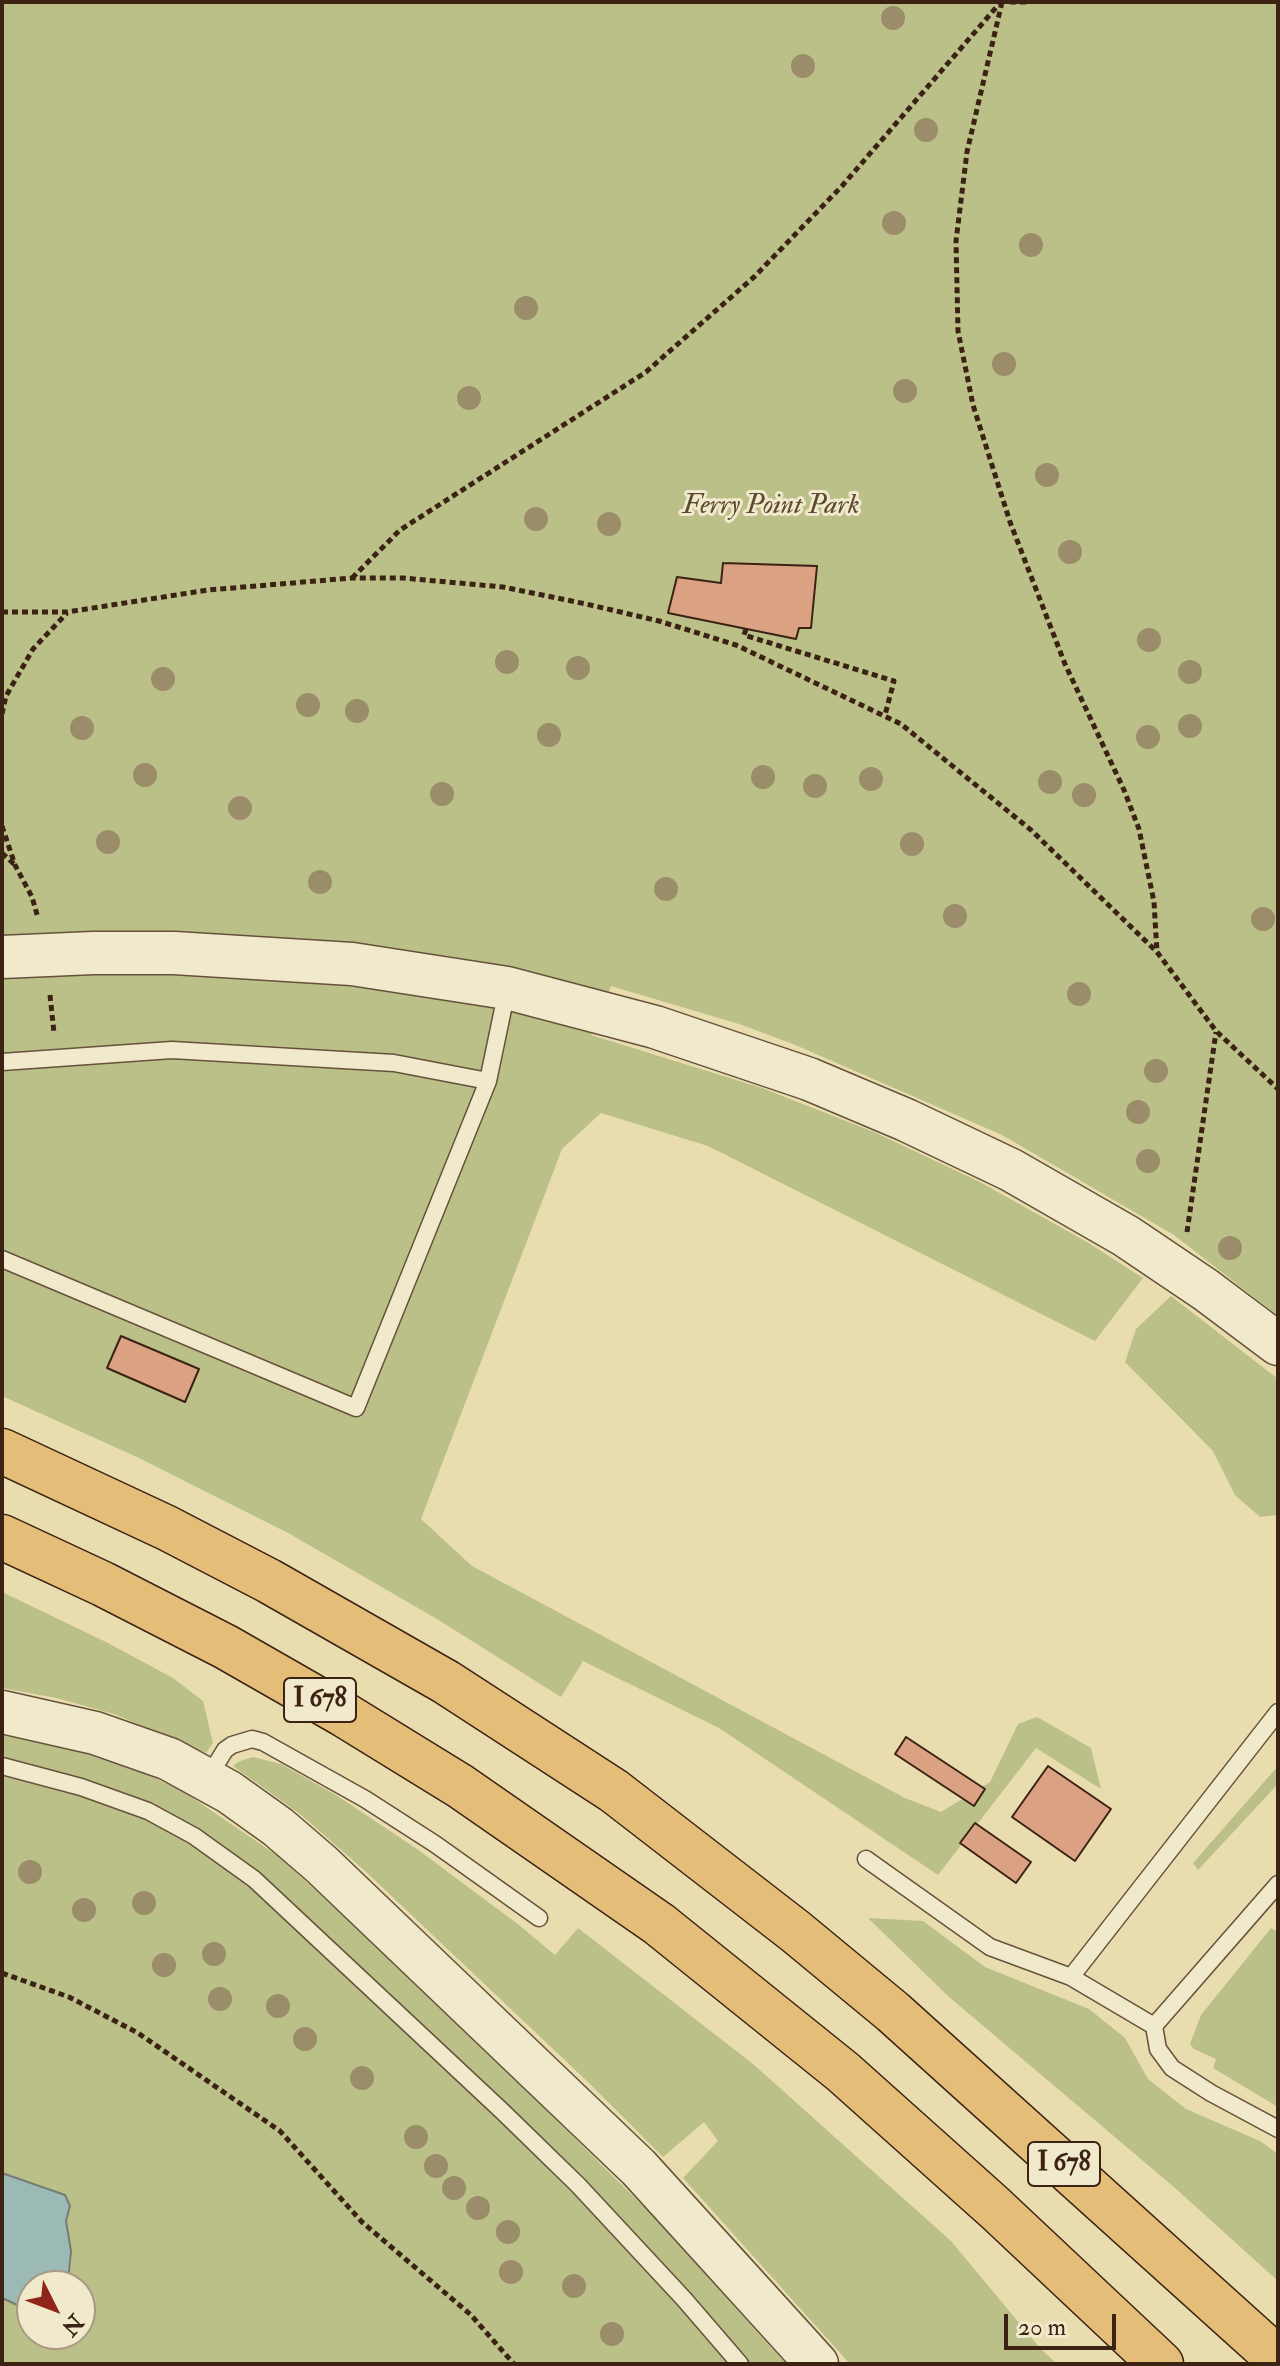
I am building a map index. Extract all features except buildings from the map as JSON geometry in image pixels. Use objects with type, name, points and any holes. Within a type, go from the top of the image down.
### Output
[{"type":"highway","name":"I 678","points":[[2,1451],[131,1510],[269,1581],[446,1682],[614,1791],[668,1830],[893,2012],[1278,2359]]},
{"type":"highway","name":"I 678","points":[[2,1537],[226,1647],[355,1721],[460,1786],[659,1924],[853,2081],[1161,2364]]},
{"type":"street","points":[[2,957],[187,953],[306,959],[399,969],[507,988],[699,1040],[809,1079],[920,1126],[1011,1170],[1093,1215],[1171,1265],[1278,1344]]},
{"type":"street","points":[[2,1712],[121,1740],[169,1759],[241,1800],[300,1846],[609,2138],[707,2240],[817,2364]]},
{"type":"lane","points":[[2,1259],[356,1408],[488,1081],[507,988]]},
{"type":"lane","points":[[2,1062],[172,1050],[394,1063],[488,1081]]},
{"type":"lane","points":[[1071,1977],[1278,1712]]},
{"type":"lane","points":[[207,1779],[232,1745],[252,1739],[263,1742],[365,1799],[539,1918]]},
{"type":"lane","points":[[2,1766],[92,1790],[148,1811],[194,1836],[254,1879],[296,1915],[567,2175],[684,2299],[740,2364]]},
{"type":"lane","points":[[866,1859],[990,1947],[1071,1977],[1154,2026],[1158,2049],[1172,2068],[1278,2129]]},
{"type":"lane","points":[[1154,2026],[1278,1884]]},
{"type":"path","points":[[352,578],[400,530],[646,372],[730,298],[842,186],[1001,2]]},
{"type":"path","points":[[1001,2],[967,152],[956,241],[958,331],[973,405],[1010,522],[1065,664],[1139,829],[1154,902],[1157,952]]},
{"type":"path","points":[[1010,2],[1029,2]]},
{"type":"path","points":[[2,612],[67,612],[208,590],[352,578],[403,578],[503,587],[659,621],[736,645],[901,724],[1031,830],[1157,952],[1216,1031],[1278,1089]]},
{"type":"path","points":[[2,714],[6,696],[33,649],[67,612]]},
{"type":"path","points":[[746,629],[744,635],[894,681],[885,715]]},
{"type":"path","points":[[2,826],[15,865],[32,897],[45,955],[57,1058]]},
{"type":"path","points":[[2,853],[15,865]]},
{"type":"path","points":[[1186,1242],[1216,1031]]},
{"type":"path","points":[[2,1973],[69,1997],[138,2033],[280,2131],[362,2222],[471,2315],[514,2364]]},
{"type":"green space","name":"Ferry Point Park","points":[[2,2],[1278,2],[1278,1316],[1174,1235],[1002,1135],[793,1044],[739,1024],[611,986],[591,1035],[762,1088],[874,1132],[980,1182],[1087,1242],[1143,1278],[1095,1341],[708,1146],[601,1113],[562,1149],[421,1519],[472,1566],[905,1798],[941,1812],[990,1782],[1018,1724],[1037,1717],[1091,1748],[1101,1789],[1036,1748],[938,1875],[719,1728],[583,1661],[561,1697],[437,1619],[290,1534],[139,1458],[2,1396]]},
{"type":"green space","points":[[1171,1296],[1278,1379],[1278,1515],[1260,1517],[1235,1495],[1213,1451],[1125,1362],[1136,1329]]},
{"type":"green space","points":[[2,1592],[173,1678],[203,1701],[213,1743],[206,1753],[114,1714],[56,1698],[2,1688]]},
{"type":"green space","points":[[2,1734],[62,1746],[148,1775],[184,1792],[278,1856],[422,1987],[646,2209],[786,2364],[2,2364]]},
{"type":"green space","points":[[253,1757],[281,1764],[336,1795],[417,1849],[555,1955],[578,1928],[753,2064],[951,2241],[1040,2348],[1057,2364],[850,2364],[683,2178],[718,2141],[704,2122],[663,2157],[364,1870],[300,1814],[233,1766]]},
{"type":"green space","points":[[1278,1766],[1278,1784],[1198,1870],[1193,1863]]},
{"type":"green space","points":[[868,1918],[923,1921],[985,1967],[1089,2009],[1125,2038],[1148,2079],[1186,2109],[1260,2141],[1278,2154],[1278,2281],[1174,2187],[949,1997]]},
{"type":"green space","points":[[1271,1928],[1278,1932],[1278,2107],[1213,2068],[1216,2059],[1190,2044],[1201,2015]]},
{"type":"water","points":[[2,2173],[65,2195],[70,2206],[66,2221],[71,2251],[69,2270],[16,2270],[16,2305],[2,2298]]}]
